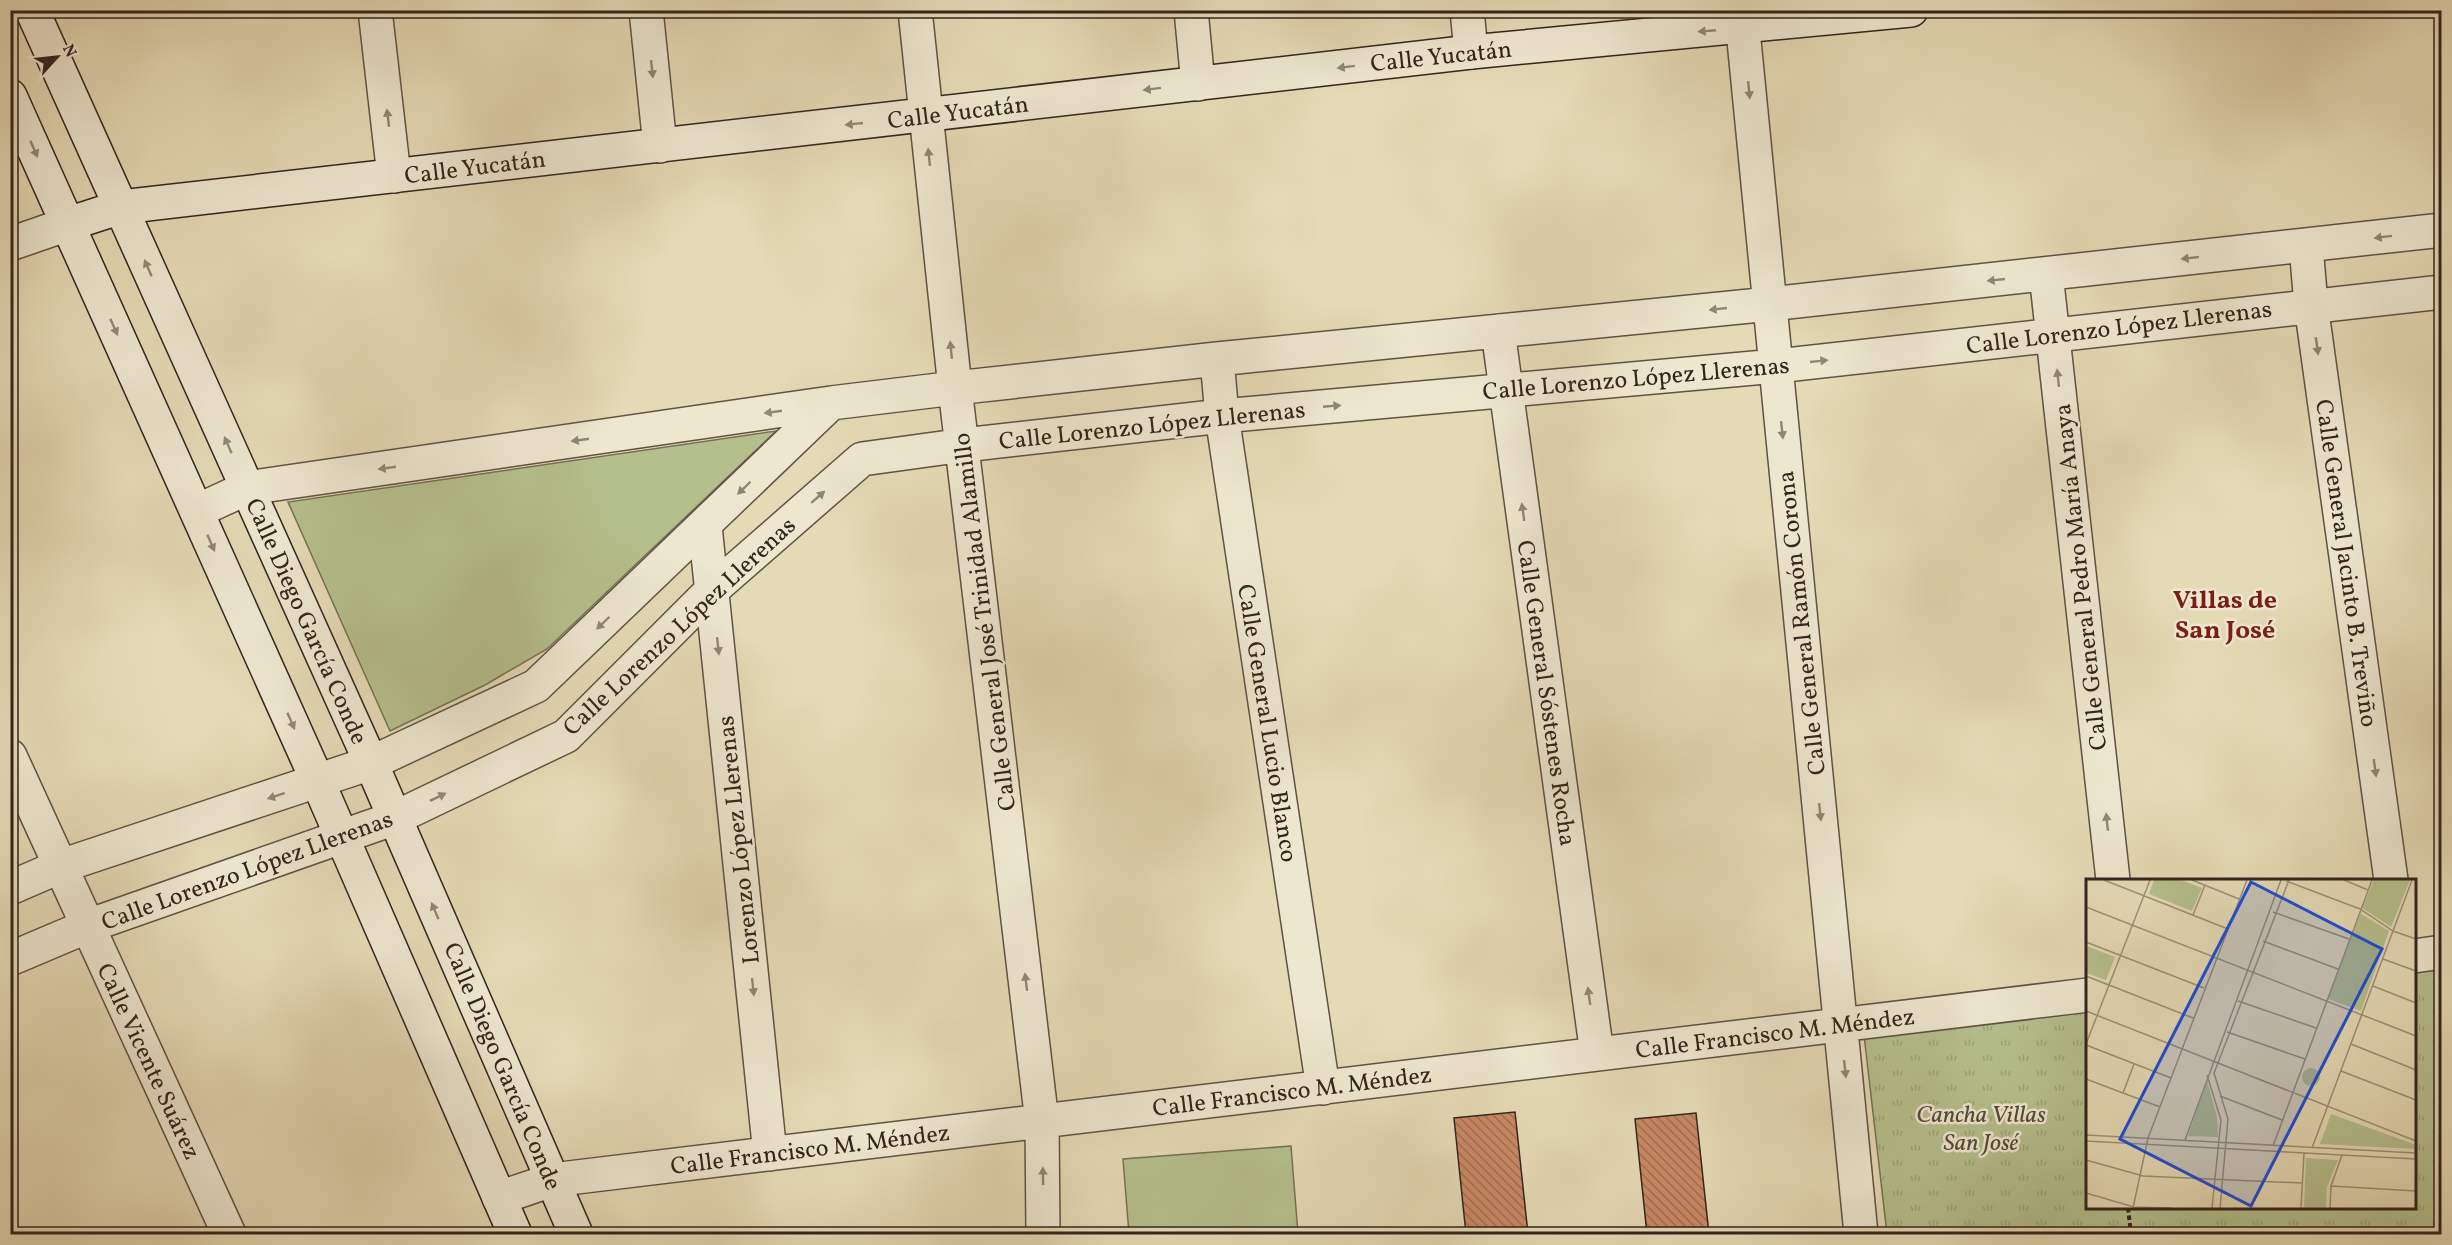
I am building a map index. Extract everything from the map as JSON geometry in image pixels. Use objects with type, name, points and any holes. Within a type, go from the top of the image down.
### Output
[{"type":"street","name":"Calle Diego García Conde","points":[[32,10],[371,763],[576,1234]]},
{"type":"street","points":[[375,10],[394,176]]},
{"type":"street","points":[[646,10],[660,146]]},
{"type":"street","name":"Calle General José Trinidad Alamillo","points":[[915,10],[955,388],[964,445],[1042,1122],[1043,1234]]},
{"type":"street","points":[[1191,10],[1198,84]]},
{"type":"street","points":[[1467,10],[1471,52]]},
{"type":"street","name":"Calle Yucatán","points":[[10,244],[121,207],[925,116],[1742,19],[1911,10]]},
{"type":"street","name":"Calle General Ramón Corona","points":[[1742,19],[1861,1234]]},
{"type":"street","points":[[10,96],[342,836],[515,1234]]},
{"type":"street","points":[[197,511],[247,488],[831,403],[1216,358],[1770,304],[2442,230]]},
{"type":"street","name":"Calle General Jacinto B. Treviño","points":[[2306,246],[2311,305],[2391,879]]},
{"type":"street","name":"Calle General Pedro María Anaya","points":[[2046,274],[2114,879]]},
{"type":"street","name":"Calle Lorenzo López Llerenas","points":[[10,959],[88,926],[395,818],[566,736],[712,590],[862,459],[964,445],[1222,416],[1776,366],[2442,292]]},
{"type":"street","name":"Calle General Sóstenes Rocha","points":[[1498,331],[1597,1054]]},
{"type":"street","name":"Calle General Lucio Blanco","points":[[1216,358],[1222,416],[1323,1088]]},
{"type":"street","points":[[10,888],[61,866],[371,763],[536,686],[831,403]]},
{"type":"street","name":"Lorenzo López Llerenas","points":[[705,526],[770,1154]]},
{"type":"street","name":"Calle Vicente Suárez","points":[[10,756],[229,1234]]},
{"type":"street","points":[[2416,956],[2442,952]]},
{"type":"street","name":"Calle Francisco M. Méndez","points":[[499,1198],[552,1180],[2086,995]]},
{"type":"path","points":[[2128,1209],[2131,1234]]},
{"type":"green space","points":[[776,431],[547,649],[485,685],[390,731],[288,502]]},
{"type":"green space","name":"Cancha Villas San José","points":[[2441,968],[2441,1234],[1887,1234],[1864,1035],[2086,1009],[2086,1209],[2416,1209],[2416,971]]},
{"type":"green space","points":[[1291,1146],[1298,1234],[1129,1234],[1123,1159]]},
{"type":"building","points":[[1515,1112],[1528,1234],[1466,1234],[1454,1118]]},
{"type":"building","points":[[1696,1113],[1709,1234],[1647,1234],[1635,1119]]},
{"type":"district","name":"Villas de San José","points":[[2225,614]]}]
